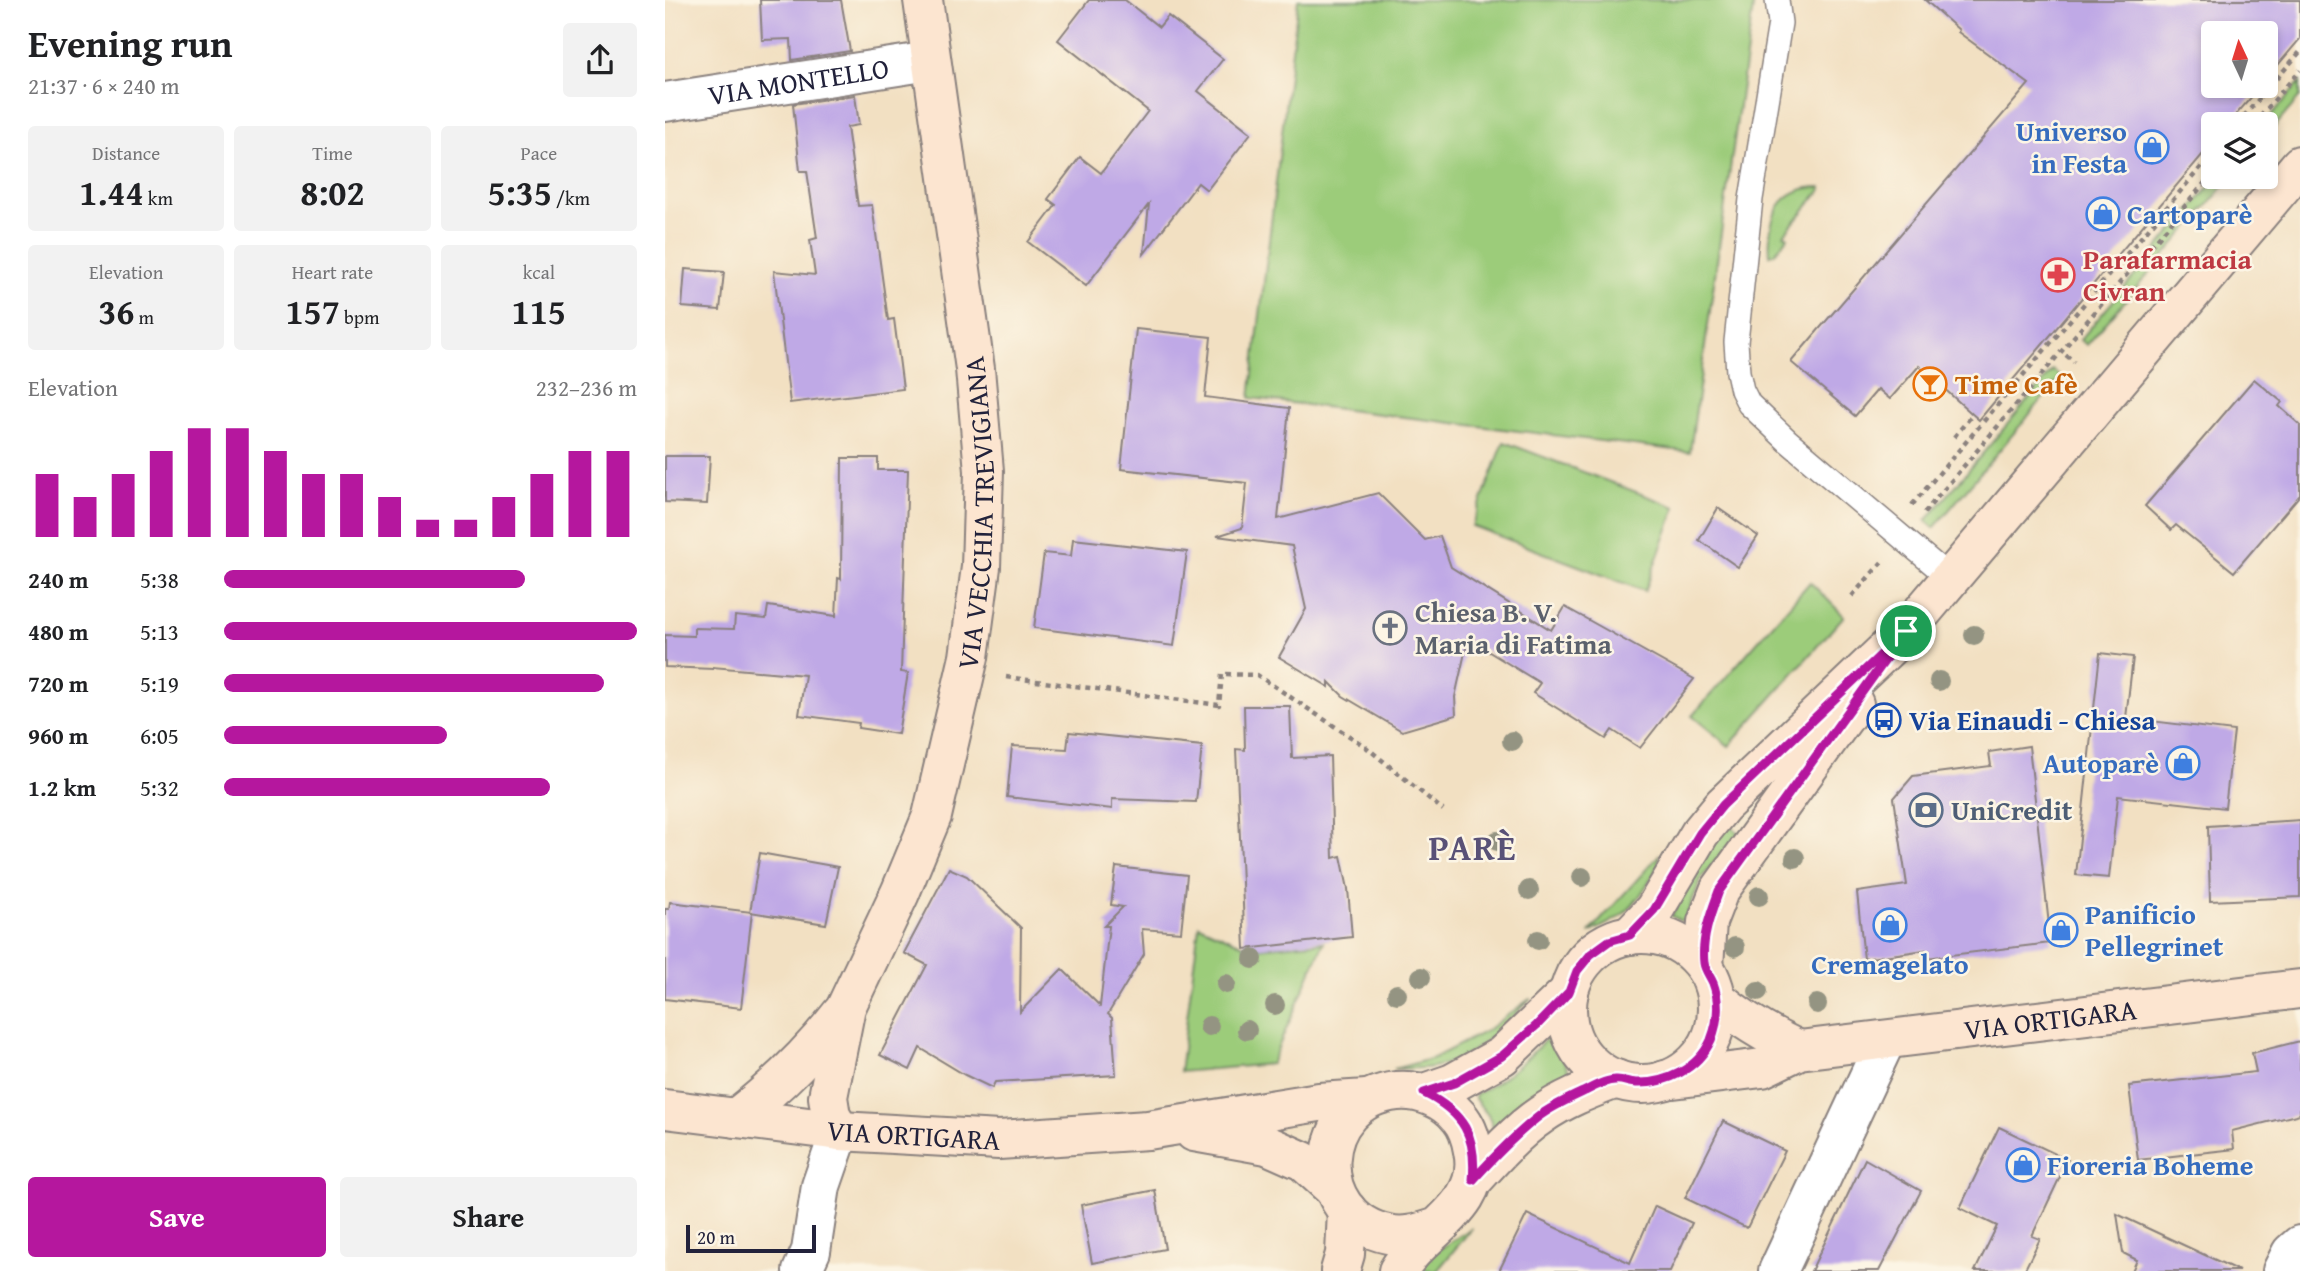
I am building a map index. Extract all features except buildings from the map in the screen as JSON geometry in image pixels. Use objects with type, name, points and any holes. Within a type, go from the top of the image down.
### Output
[{"type":"street","name":"VIA VECCHIA TREVIGIANA","points":[[840,1131],[831,1116],[828,1097],[846,1007],[932,816],[969,657],[981,567],[984,471],[975,369],[923,0]]},
{"type":"street","name":"VIA MONTELLO","points":[[665,102],[930,61]]},
{"type":"street","points":[[1799,1050],[1770,1037],[1739,1018],[1711,982],[1690,951],[1674,940],[1652,935],[1630,935],[1609,941],[1591,954],[1577,971],[1569,992],[1567,1013],[1571,1034],[1582,1053],[1597,1068],[1616,1079],[1632,1083],[1665,1080],[1698,1060],[1710,1042],[1717,1021],[1711,982],[1707,922],[1719,891],[1906,631],[2300,165]]},
{"type":"street","points":[[1630,935],[1654,910],[1700,833],[1723,805],[1906,631]]},
{"type":"street","name":"VIA ORTIGARA","points":[[1665,1080],[1762,1068],[1799,1050],[2300,989]]},
{"type":"street","points":[[1424,1093],[1454,1083],[1502,1056],[1569,992]]},
{"type":"street","name":"VIA VECCHIA TREVIGIANA","points":[[736,1118],[771,1092],[816,1046],[846,1007]]},
{"type":"street","points":[[1778,1271],[1886,1040]]},
{"type":"street","points":[[1473,1180],[1539,1115],[1589,1089],[1616,1079]]},
{"type":"street","points":[[1339,1271],[1345,1254],[1341,1199],[1330,1168],[1331,1148],[1338,1128],[1351,1111],[1367,1099],[1404,1090],[1424,1093],[1443,1103],[1459,1118],[1470,1137],[1475,1158],[1473,1180],[1465,1200],[1452,1216],[1434,1228],[1398,1271]]},
{"type":"street","name":"VIA ORTIGARA","points":[[665,1109],[840,1131],[999,1140],[1164,1127],[1319,1102],[1367,1099]]},
{"type":"street","name":"VIA ORTIGARA","points":[[1164,1127],[1267,1145],[1303,1161],[1341,1199]]},
{"type":"street","points":[[802,1271],[811,1251],[821,1186],[840,1131]]},
{"type":"street","points":[[1341,1199],[1365,1226],[1388,1234],[1412,1235],[1434,1228]]},
{"type":"street","points":[[2282,1271],[2291,1253],[2300,1245]]},
{"type":"lane","points":[[1777,0],[1780,23],[1751,199],[1736,342],[1742,390],[1749,404],[1789,441],[1950,578]]},
{"type":"path","points":[[2248,112],[2300,52]]},
{"type":"path","points":[[2265,112],[2300,70]]},
{"type":"path","points":[[1893,529],[2201,167]]},
{"type":"path","points":[[1920,517],[2201,187]]},
{"type":"path","points":[[2066,355],[2074,362]]},
{"type":"path","points":[[1954,437],[1973,414]]},
{"type":"path","points":[[1852,596],[1884,559]]},
{"type":"path","points":[[1005,676],[1219,705],[1222,674],[1257,675],[1366,747],[1443,810]]},
{"type":"green space","points":[[1298,0],[1754,0],[1690,452],[1250,398]]},
{"type":"green space","points":[[2300,82],[2300,97],[2278,123],[2278,112],[2274,112]]},
{"type":"green space","points":[[1821,187],[1784,234],[1788,237],[1775,253],[1770,255],[1771,228],[1779,207],[1795,192]]},
{"type":"green space","points":[[2208,189],[2222,189],[2087,345],[2080,340]]},
{"type":"green space","points":[[2053,370],[2061,377],[1934,528],[1926,521]]},
{"type":"green space","points":[[1504,442],[1676,507],[1645,591],[1472,526]]},
{"type":"green space","points":[[1810,582],[1844,616],[1729,746],[1692,716]]},
{"type":"green space","points":[[1725,822],[1739,833],[1702,877],[1685,919],[1681,921],[1671,916]]},
{"type":"green space","points":[[1659,855],[1655,871],[1631,907],[1618,918],[1589,933]]},
{"type":"green space","points":[[1199,925],[1244,945],[1245,949],[1324,942],[1271,1064],[1180,1072]]},
{"type":"green space","points":[[1531,998],[1487,1040],[1462,1057],[1433,1067],[1394,1069],[1434,1058],[1486,1031]]},
{"type":"green space","points":[[1548,1037],[1552,1037],[1570,1075],[1529,1100],[1495,1132],[1475,1095],[1514,1069]]},
{"type":"green space","points":[[1472,1228],[1437,1271],[1418,1271],[1430,1255]]},
{"type":"place","name":"Universo in Festa","points":[[2152,147]]},
{"type":"place","name":"Cartoparè","points":[[2103,214]]},
{"type":"place","name":"Parafarmacia Civran","points":[[2058,275]]},
{"type":"place","name":"Time Cafè","points":[[1930,384]]},
{"type":"place","name":"Chiesa B. V. Maria di Fatima","points":[[1390,628]]},
{"type":"place","name":"Via Einaudi - Chiesa","points":[[1884,720]]},
{"type":"place","name":"Autoparè","points":[[2183,763]]},
{"type":"place","name":"UniCredit","points":[[1926,810]]},
{"type":"place","name":"Cremagelato","points":[[1890,925]]},
{"type":"place","name":"Panificio Pellegrinet","points":[[2061,930]]},
{"type":"place","name":"Fioreria Boheme","points":[[2023,1165]]},
{"type":"district","name":"PARÈ","points":[[1473,848]]},
{"type":"route","points":[[1906,631],[1719,891],[1707,922],[1704,965],[1717,999],[1717,1021],[1710,1042],[1698,1060],[1665,1080],[1632,1083],[1616,1079],[1563,1102],[1539,1115],[1473,1180],[1475,1158],[1470,1137],[1459,1118],[1443,1103],[1424,1093],[1454,1083],[1502,1056],[1537,1025],[1569,992],[1577,971],[1591,954],[1609,941],[1630,935],[1654,910],[1700,833],[1723,805],[1906,631]]}]
